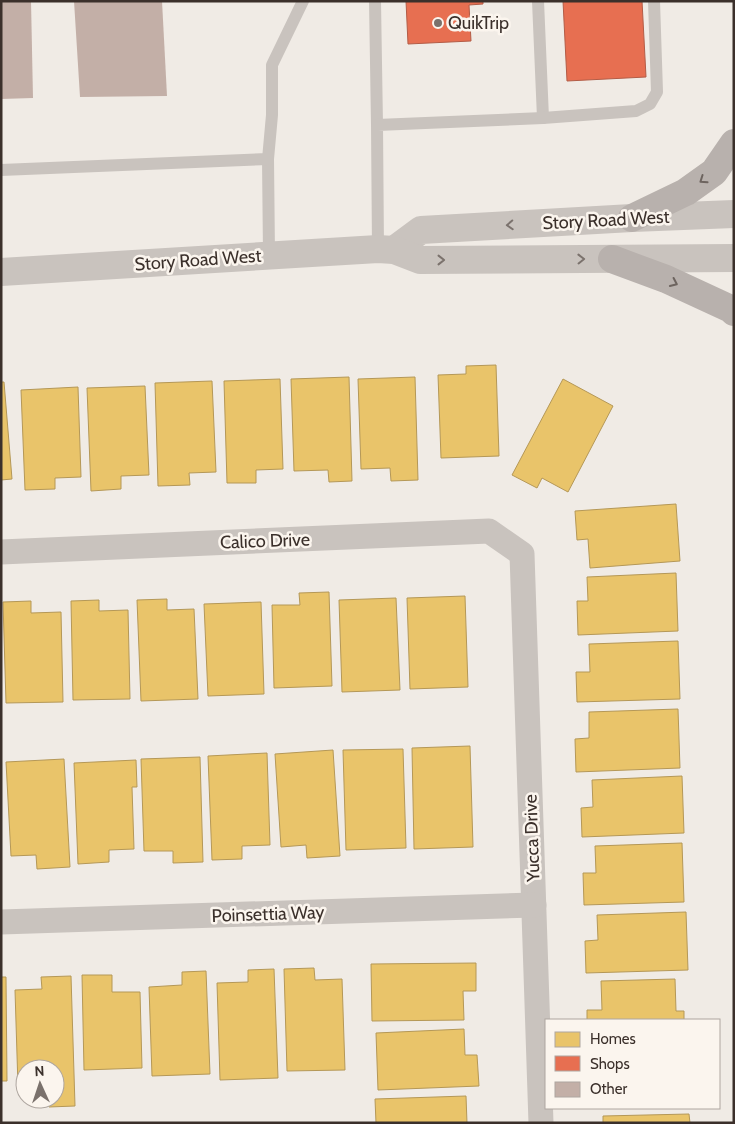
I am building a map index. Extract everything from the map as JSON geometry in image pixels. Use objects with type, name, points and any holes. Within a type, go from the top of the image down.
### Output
[{"type":"main road","points":[[632,218],[686,192],[714,172],[734,143]]},
{"type":"main road","points":[[612,259],[666,279],[734,312]]},
{"type":"street","name":"Story Road West","points":[[386,250],[421,230],[734,214]]},
{"type":"street","name":"Story Road West","points":[[1,272],[269,255],[386,250],[420,260],[734,258]]},
{"type":"street","name":"Calico Drive","points":[[1,552],[489,531],[522,554]]},
{"type":"street","name":"Yucca Drive","points":[[522,554],[542,1123]]},
{"type":"street","name":"Poinsettia Way","points":[[1,922],[534,905]]},
{"type":"lane","points":[[269,255],[268,159],[272,115],[272,65],[303,1]]},
{"type":"lane","points":[[375,1],[377,125],[386,250]]},
{"type":"lane","points":[[538,1],[543,118]]},
{"type":"lane","points":[[377,125],[543,118],[636,111],[650,104],[657,92],[654,1]]},
{"type":"lane","points":[[1,170],[268,159]]},
{"type":"building: Homes","points":[[496,365],[499,456],[441,458],[438,375],[466,374],[466,366]]},
{"type":"building: Homes","points":[[349,377],[352,481],[329,482],[328,470],[294,471],[291,379]]},
{"type":"building: Homes","points":[[415,377],[418,480],[391,481],[390,468],[361,469],[358,379]]},
{"type":"building: Homes","points":[[280,379],[283,469],[256,470],[256,483],[227,483],[224,381]]},
{"type":"building: Homes","points":[[563,379],[613,406],[568,492],[542,478],[537,488],[512,475]]},
{"type":"building: Homes","points":[[212,381],[216,472],[189,473],[190,485],[158,486],[155,383]]},
{"type":"building: Homes","points":[[1,382],[4,382],[12,479],[1,480]]},
{"type":"building: Homes","points":[[145,386],[149,475],[121,476],[121,489],[91,491],[87,388]]},
{"type":"building: Homes","points":[[78,387],[81,477],[55,478],[55,489],[25,490],[21,390]]},
{"type":"building: Homes","points":[[676,504],[680,561],[590,568],[588,539],[577,540],[575,511]]},
{"type":"building: Homes","points":[[676,573],[678,631],[578,635],[577,601],[588,601],[587,577]]},
{"type":"building: Homes","points":[[329,592],[332,686],[274,688],[272,605],[300,605],[299,593]]},
{"type":"building: Homes","points":[[465,596],[468,687],[410,689],[407,598]]},
{"type":"building: Homes","points":[[396,598],[400,690],[342,692],[339,600]]},
{"type":"building: Homes","points":[[167,599],[167,610],[194,609],[198,699],[141,701],[137,600]]},
{"type":"building: Homes","points":[[99,600],[99,611],[128,610],[130,699],[73,700],[71,601]]},
{"type":"building: Homes","points":[[31,601],[31,613],[61,612],[63,702],[6,703],[3,602]]},
{"type":"building: Homes","points":[[261,602],[264,694],[208,696],[204,604]]},
{"type":"building: Homes","points":[[678,641],[680,699],[577,702],[576,672],[590,672],[589,644]]},
{"type":"building: Homes","points":[[678,709],[680,768],[576,772],[575,739],[589,738],[589,712]]},
{"type":"building: Homes","points":[[470,746],[473,847],[414,849],[412,748]]},
{"type":"building: Homes","points":[[403,749],[406,848],[346,850],[343,750]]},
{"type":"building: Homes","points":[[333,750],[340,856],[307,858],[306,845],[281,847],[275,754]]},
{"type":"building: Homes","points":[[267,753],[270,845],[242,846],[242,859],[212,860],[208,756]]},
{"type":"building: Homes","points":[[200,757],[203,862],[173,863],[173,851],[144,851],[141,759]]},
{"type":"building: Homes","points":[[64,759],[70,867],[37,869],[36,855],[11,856],[6,762]]},
{"type":"building: Homes","points":[[136,760],[137,787],[132,787],[134,849],[109,850],[109,862],[78,864],[74,763]]},
{"type":"building: Homes","points":[[682,776],[684,833],[582,837],[581,808],[593,807],[592,780]]},
{"type":"building: Homes","points":[[682,843],[684,902],[584,905],[583,873],[596,873],[595,846]]},
{"type":"building: Homes","points":[[686,912],[688,970],[586,973],[585,941],[598,940],[597,915]]},
{"type":"building: Homes","points":[[476,963],[476,991],[463,991],[464,1020],[372,1021],[371,964]]},
{"type":"building: Homes","points":[[314,968],[315,980],[342,979],[345,1070],[287,1071],[284,969]]},
{"type":"building: Homes","points":[[274,969],[278,1078],[220,1080],[217,983],[248,982],[248,970]]},
{"type":"building: Homes","points":[[206,971],[210,1074],[152,1076],[149,987],[182,985],[182,972]]},
{"type":"building: Homes","points":[[82,975],[112,975],[112,992],[140,992],[142,1068],[84,1070]]},
{"type":"building: Homes","points":[[71,976],[75,1106],[65,1106],[65,1059],[17,1059],[15,990],[42,989],[41,977]]},
{"type":"building: Homes","points":[[1,977],[6,977],[7,1081],[1,1081]]},
{"type":"building: Homes","points":[[675,979],[676,1011],[684,1011],[684,1019],[587,1019],[587,1010],[602,1010],[601,981]]},
{"type":"building: Homes","points":[[464,1029],[465,1055],[477,1055],[479,1086],[378,1090],[376,1033]]},
{"type":"building: Homes","points":[[466,1096],[467,1123],[376,1123],[375,1099]]},
{"type":"building: Homes","points":[[689,1114],[690,1123],[603,1123],[603,1116]]},
{"type":"building: Shops","name":"QuikTrip","points":[[406,1],[483,1],[483,4],[469,5],[471,41],[408,44]]},
{"type":"building: Shops","points":[[563,1],[642,1],[646,77],[567,81]]},
{"type":"building: Other","points":[[1,1],[31,1],[33,98],[1,99]]},
{"type":"building: Other","points":[[74,1],[162,1],[167,96],[80,97]]},
{"type":"place","name":"QuikTrip","points":[[438,23]]}]
